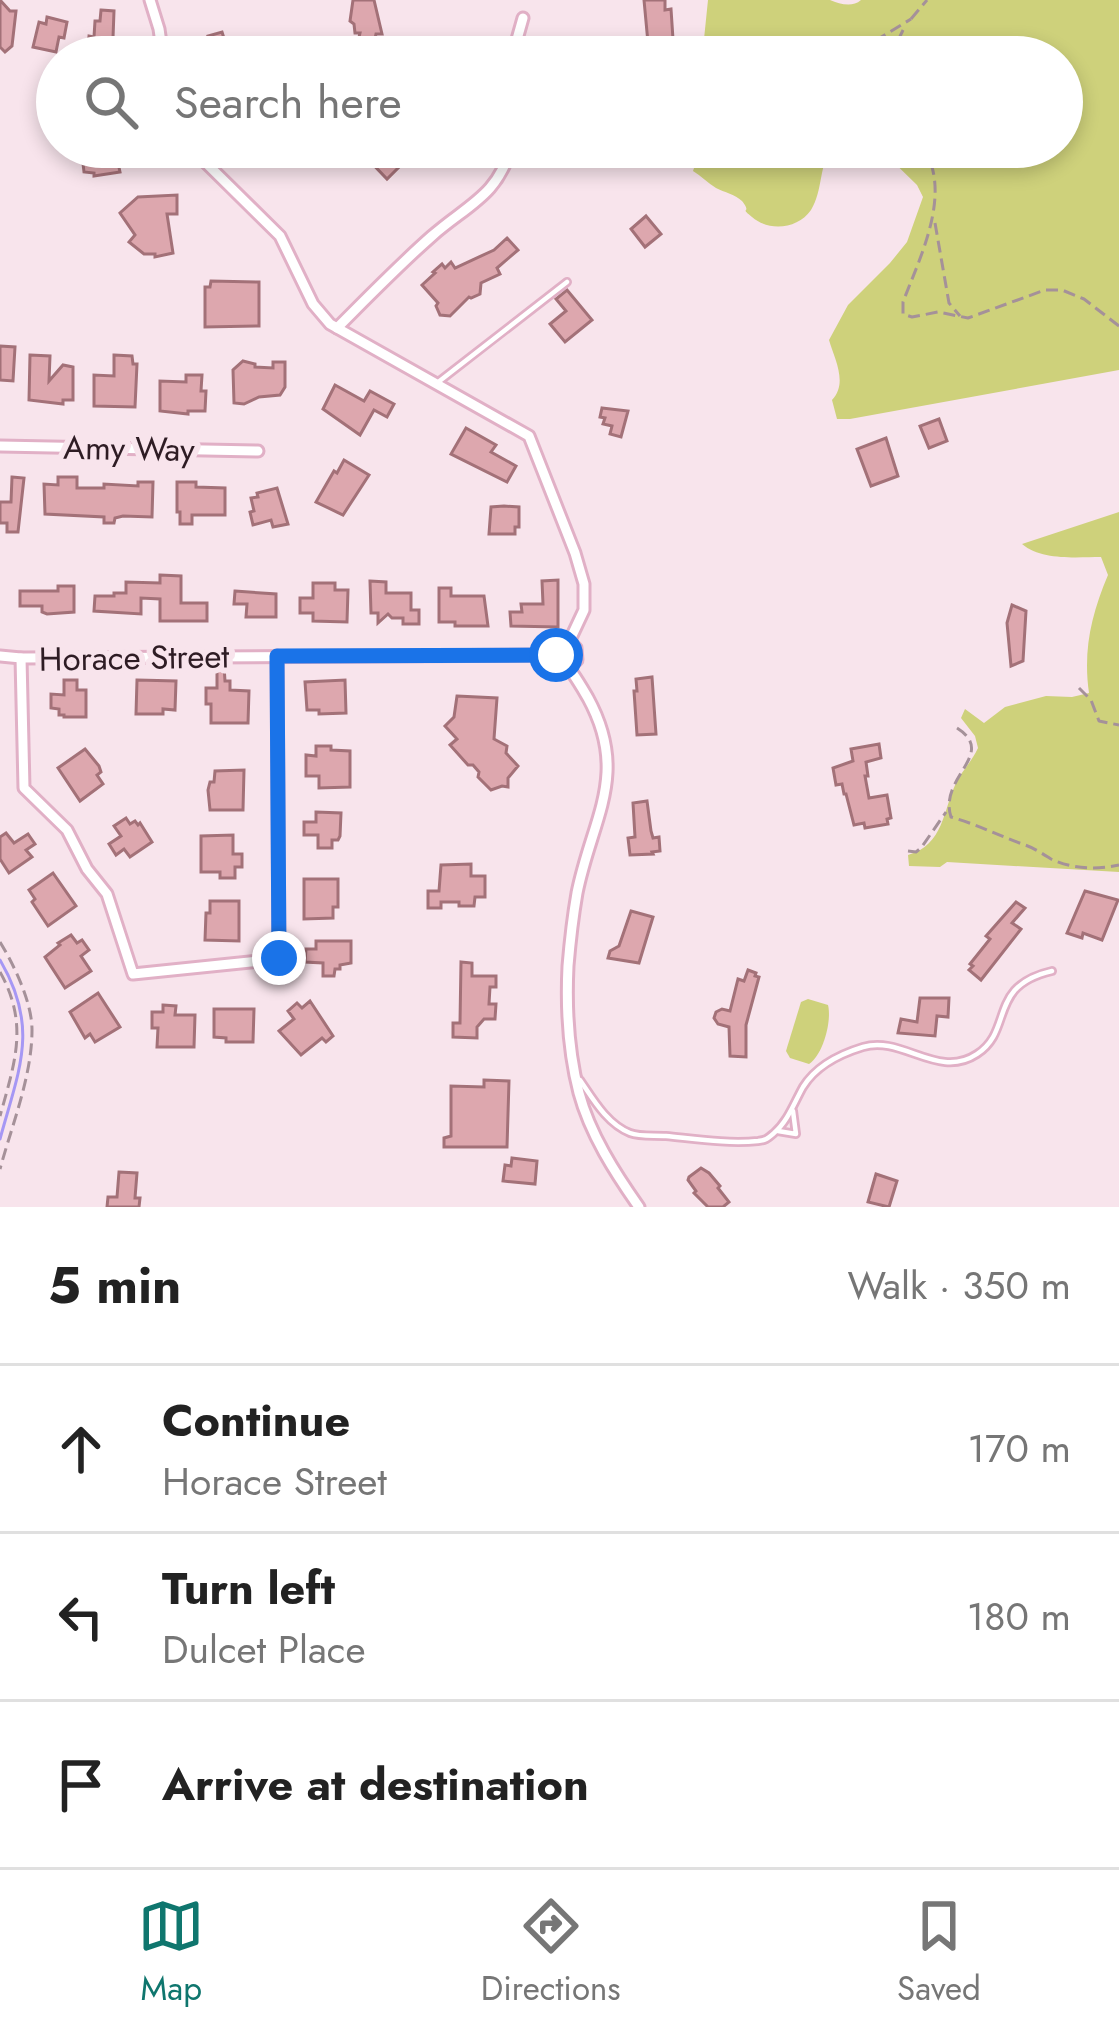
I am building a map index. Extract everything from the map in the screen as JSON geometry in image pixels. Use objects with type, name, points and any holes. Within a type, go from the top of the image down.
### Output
[{"type":"street","points":[[150,0],[161,36]]},
{"type":"street","points":[[518,36],[523,18]]},
{"type":"street","points":[[211,168],[280,236],[323,317],[529,436],[584,584],[584,610],[569,642],[556,655],[570,667],[592,706],[608,752],[608,782],[577,892],[568,967],[570,1035],[580,1095],[602,1148],[639,1207]]},
{"type":"street","points":[[337,328],[436,233],[494,187],[505,168]]},
{"type":"street","name":"Amy Way","points":[[0,446],[258,451]]},
{"type":"street","points":[[569,642],[576,648],[577,660],[570,667]]},
{"type":"street","name":"Horace Street","points":[[0,656],[556,655]]},
{"type":"street","points":[[21,658],[24,788],[67,830],[106,894],[133,974],[279,958],[277,656]]},
{"type":"lane","points":[[437,383],[567,282]]},
{"type":"lane","points":[[576,1076],[610,1121],[632,1134],[764,1140],[778,1131],[805,1083],[827,1062],[869,1045],[958,1064],[981,1053],[993,1036],[1006,1000],[1029,976],[1052,971]]},
{"type":"lane","points":[[778,1131],[796,1134],[792,1109]]},
{"type":"path","points":[[899,36],[927,0]]},
{"type":"path","points":[[883,36],[911,19]]},
{"type":"path","points":[[933,168],[934,218],[949,303],[961,317]]},
{"type":"path","points":[[934,218],[903,302],[903,314],[974,316],[1053,290],[1084,299],[1119,326]]},
{"type":"path","points":[[1079,688],[1091,700],[1099,721],[1119,725]]},
{"type":"path","points":[[908,851],[921,848],[947,810],[953,784],[972,754],[972,739],[957,728]]},
{"type":"path","points":[[947,810],[951,817],[1028,845],[1067,866],[1119,865]]},
{"type":"path","points":[[0,941],[15,967],[32,1021],[25,1077],[0,1169]]},
{"type":"path","points":[[0,972],[10,991],[18,1036],[0,1116]]},
{"type":"green space","points":[[708,0],[830,0],[850,5],[861,0],[1119,0],[1119,370],[850,419],[837,419],[832,400],[840,379],[829,340],[848,305],[907,242],[923,197],[900,168],[1083,168],[1083,36],[704,36]]},
{"type":"green space","points":[[824,168],[811,210],[791,225],[775,226],[759,222],[739,199],[693,171]]},
{"type":"green space","points":[[1119,512],[1119,872],[947,862],[940,867],[909,866],[908,855],[936,835],[956,783],[978,748],[961,718],[965,709],[984,723],[1005,707],[1046,696],[1089,693],[1090,633],[1108,575],[1101,557],[1049,556],[1022,544]]},
{"type":"green space","points":[[808,999],[828,1005],[829,1012],[822,1046],[809,1064],[790,1058],[786,1051],[801,1002]]},
{"type":"building","points":[[0,0],[16,11],[12,46],[5,52],[0,47]]},
{"type":"building","points":[[353,0],[374,0],[382,34],[359,36],[350,21]]},
{"type":"building","points":[[644,0],[665,0],[665,10],[671,9],[673,36],[647,36]]},
{"type":"building","points":[[101,10],[114,11],[113,36],[94,36],[95,21],[100,21]]},
{"type":"building","points":[[47,17],[67,22],[64,36],[36,36],[33,47],[39,22],[46,24]]},
{"type":"building","points":[[84,168],[119,168],[120,172],[94,176]]},
{"type":"building","points":[[376,168],[398,168],[387,179]]},
{"type":"building","points":[[177,195],[177,214],[167,214],[173,253],[144,254],[129,242],[135,235],[120,213],[138,197]]},
{"type":"building","points":[[646,216],[661,234],[645,247],[631,229]]},
{"type":"building","points":[[507,238],[518,250],[497,268],[500,274],[481,283],[480,294],[469,297],[450,316],[440,315],[438,303],[422,285],[433,272],[451,262],[455,268],[494,250]]},
{"type":"building","points":[[211,281],[259,282],[259,326],[205,327],[205,287]]},
{"type":"building","points":[[567,290],[592,320],[565,342],[550,324],[566,311],[556,299]]},
{"type":"building","points":[[0,346],[15,347],[13,381],[0,380]]},
{"type":"building","points":[[30,355],[50,356],[49,381],[63,365],[73,367],[73,400],[63,400],[63,404],[29,400]]},
{"type":"building","points":[[114,355],[132,356],[137,364],[135,407],[94,406],[94,375],[114,376]]},
{"type":"building","points":[[243,361],[273,368],[273,362],[285,362],[285,387],[280,395],[234,403],[233,370]]},
{"type":"building","points":[[186,375],[202,375],[205,411],[160,411],[160,381],[186,382]]},
{"type":"building","points":[[335,385],[364,401],[370,391],[394,404],[387,417],[374,410],[360,435],[323,409]]},
{"type":"building","points":[[602,408],[628,411],[621,437],[610,434],[612,426],[603,424]]},
{"type":"building","points":[[939,419],[947,441],[929,448],[920,426]]},
{"type":"building","points":[[466,428],[496,445],[491,452],[516,466],[507,482],[451,454]]},
{"type":"building","points":[[886,438],[898,476],[871,486],[857,449]]},
{"type":"building","points":[[344,460],[369,475],[343,515],[316,502]]},
{"type":"building","points":[[12,477],[24,478],[18,532],[7,532],[7,523],[0,523],[0,502],[11,502]]},
{"type":"building","points":[[58,477],[77,477],[77,488],[153,482],[152,517],[123,516],[104,523],[104,517],[45,514],[44,484],[58,485]]},
{"type":"building","points":[[177,482],[225,488],[225,515],[192,515],[192,524],[180,524]]},
{"type":"building","points":[[277,488],[288,524],[273,527],[271,520],[253,525],[251,498]]},
{"type":"building","points":[[491,507],[519,507],[519,527],[515,534],[489,534]]},
{"type":"building","points":[[160,575],[181,576],[181,603],[207,603],[207,621],[160,621],[160,599],[141,598],[141,614],[94,611],[95,596],[126,593],[126,582],[160,583]]},
{"type":"building","points":[[558,580],[558,627],[511,626],[510,612],[522,612],[521,604],[543,604],[542,581]]},
{"type":"building","points":[[370,581],[386,582],[386,593],[411,593],[411,610],[419,610],[419,624],[403,624],[403,618],[388,614],[378,623],[378,613],[371,613]]},
{"type":"building","points":[[313,583],[335,583],[335,590],[348,590],[347,622],[313,621],[313,613],[300,613],[300,598],[313,598]]},
{"type":"building","points":[[58,586],[74,586],[74,612],[47,614],[42,606],[20,606],[20,591],[58,591]]},
{"type":"building","points":[[439,588],[451,588],[451,596],[484,596],[488,626],[439,622]]},
{"type":"building","points":[[235,591],[276,594],[276,617],[246,617],[247,604],[234,604]]},
{"type":"building","points":[[1012,605],[1026,611],[1023,661],[1011,666],[1007,623]]},
{"type":"building","points":[[217,666],[224,666],[230,690],[249,691],[248,723],[211,723],[206,688],[217,688]]},
{"type":"building","points":[[652,677],[656,734],[637,735],[636,679]]},
{"type":"building","points":[[64,680],[77,680],[77,690],[86,690],[86,717],[64,717],[59,709],[51,708],[51,694],[64,695]]},
{"type":"building","points":[[137,680],[176,681],[175,710],[136,714]]},
{"type":"building","points":[[345,680],[346,713],[307,710],[305,682]]},
{"type":"building","points":[[457,696],[497,698],[494,739],[507,746],[506,753],[518,766],[508,778],[508,787],[491,790],[450,745],[457,739],[445,726],[454,717]]},
{"type":"building","points":[[879,744],[881,758],[866,762],[865,776],[869,798],[887,795],[891,818],[888,824],[865,828],[864,823],[854,825],[833,768],[853,761],[851,749]]},
{"type":"building","points":[[316,746],[350,751],[350,787],[319,788],[319,776],[306,776],[306,755],[316,756]]},
{"type":"building","points":[[85,749],[99,766],[97,775],[103,784],[80,801],[58,768]]},
{"type":"building","points":[[244,770],[243,810],[210,810],[208,790],[215,771]]},
{"type":"building","points":[[647,801],[651,831],[653,838],[659,837],[660,851],[630,855],[628,838],[635,837],[633,803]]},
{"type":"building","points":[[316,812],[341,813],[340,836],[332,840],[332,848],[318,848],[318,835],[304,835],[304,822],[316,822]]},
{"type":"building","points":[[126,818],[130,824],[140,823],[152,842],[130,857],[124,849],[116,855],[109,844],[121,836],[114,826]]},
{"type":"building","points":[[6,833],[14,843],[28,834],[35,844],[26,850],[32,857],[9,873],[0,859],[0,837]]},
{"type":"building","points":[[233,835],[233,854],[242,854],[242,867],[235,867],[235,878],[201,872],[201,836]]},
{"type":"building","points":[[471,864],[471,876],[485,876],[485,897],[475,897],[474,906],[441,902],[441,908],[428,908],[428,891],[439,891],[441,865]]},
{"type":"building","points":[[53,873],[76,906],[48,926],[29,890]]},
{"type":"building","points":[[304,879],[338,879],[333,918],[304,919]]},
{"type":"building","points":[[1085,891],[1118,900],[1102,940],[1067,933]]},
{"type":"building","points":[[210,901],[239,901],[239,941],[205,940]]},
{"type":"building","points":[[1016,902],[1025,908],[1012,923],[1021,929],[981,980],[969,970],[970,964],[990,939],[986,936]]},
{"type":"building","points":[[631,911],[653,917],[639,963],[608,958],[619,946]]},
{"type":"building","points":[[71,935],[89,950],[81,956],[91,971],[65,988],[45,957]]},
{"type":"building","points":[[316,941],[351,941],[351,963],[340,965],[334,976],[323,976],[323,963],[305,962],[306,949],[316,949]]},
{"type":"building","points":[[461,962],[472,963],[472,976],[496,976],[489,1004],[496,1004],[495,1019],[484,1019],[477,1027],[477,1038],[453,1037],[453,1023],[460,1023]]},
{"type":"building","points":[[748,970],[759,977],[746,1025],[746,1057],[730,1056],[729,1027],[714,1018],[722,1009],[730,1011],[738,979],[744,981]]},
{"type":"building","points":[[98,993],[120,1027],[95,1042],[90,1034],[85,1038],[70,1012]]},
{"type":"building","points":[[920,998],[949,998],[948,1017],[937,1016],[935,1036],[898,1033],[901,1019],[917,1022]]},
{"type":"building","points":[[310,1001],[333,1036],[326,1042],[322,1038],[301,1055],[279,1031],[294,1019],[288,1011]]},
{"type":"building","points":[[163,1005],[176,1006],[175,1015],[195,1015],[194,1047],[157,1047],[158,1028],[152,1028],[152,1012],[163,1012]]},
{"type":"building","points":[[214,1009],[254,1009],[253,1042],[214,1037]]},
{"type":"building","points":[[484,1080],[509,1081],[507,1147],[444,1147],[444,1138],[451,1136],[451,1086],[484,1087]]},
{"type":"building","points":[[512,1158],[537,1161],[535,1184],[503,1181],[505,1165],[511,1166]]},
{"type":"building","points":[[701,1168],[720,1186],[729,1202],[723,1207],[708,1207],[694,1193],[688,1180]]},
{"type":"building","points":[[119,1172],[137,1173],[139,1207],[107,1207],[108,1197],[117,1197]]},
{"type":"building","points":[[876,1174],[897,1181],[889,1207],[868,1202]]},
{"type":"waterway","points":[[0,960],[20,1007],[23,1028],[19,1070],[0,1139]]},
{"type":"route","points":[[279,958],[277,656],[556,655]]}]
